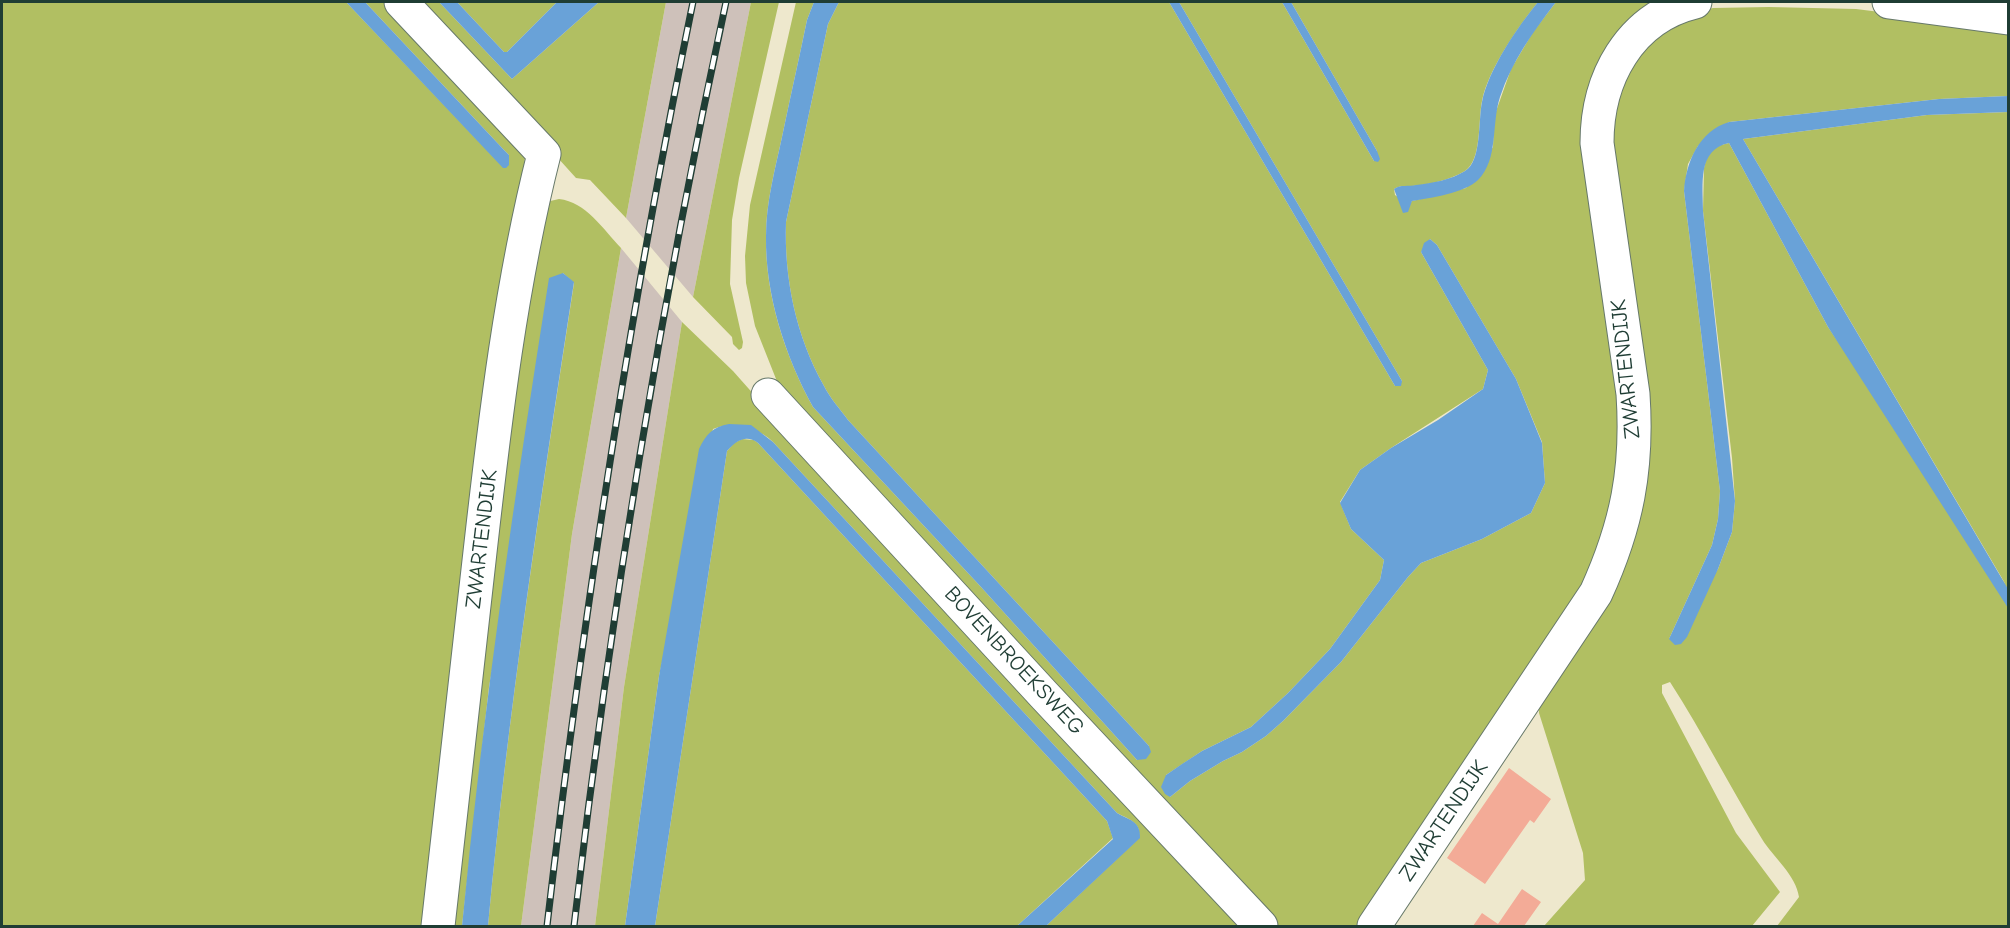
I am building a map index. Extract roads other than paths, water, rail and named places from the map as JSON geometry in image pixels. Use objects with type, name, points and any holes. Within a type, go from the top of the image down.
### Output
[{"type":"street","name":"ZWARTENDIJK","points":[[401,2],[544,154],[513,307],[490,468],[438,927]]},
{"type":"street","name":"ZWARTENDIJK","points":[[1374,927],[1596,593],[1611,561],[1622,527],[1629,492],[1634,459],[1635,426],[1633,394],[1597,143],[1600,101],[1607,81],[1629,44],[1646,27],[1666,14],[1695,2]]},
{"type":"street","points":[[1889,2],[2008,18]]},
{"type":"street","name":"BOVENBROEKSWEG","points":[[768,395],[1261,927]]},
{"type":"water","points":[[346,2],[365,2],[509,155],[509,165],[506,168],[503,168]]},
{"type":"water","points":[[439,2],[457,2],[504,52],[507,52],[557,2],[599,2],[512,79]]},
{"type":"water","points":[[814,2],[839,2],[828,24],[786,222],[786,243],[794,307],[814,367],[829,395],[848,420],[1149,746],[1151,752],[1146,759],[1137,760],[981,587],[813,407],[794,367],[773,302],[767,258],[766,223],[769,198],[807,20]]},
{"type":"water","points":[[1169,2],[1179,2],[1402,381],[1401,386],[1395,386]]},
{"type":"water","points":[[1282,2],[1291,2],[1377,151],[1380,159],[1378,162],[1374,161]]},
{"type":"water","points":[[1538,2],[1556,2],[1524,47],[1505,84],[1497,107],[1492,152],[1485,172],[1472,185],[1465,188],[1412,201],[1408,212],[1403,213],[1394,189],[1448,179],[1460,174],[1470,166],[1477,150],[1482,102],[1490,76],[1513,36]]},
{"type":"water","points":[[2008,96],[2008,112],[1927,115],[1743,139],[2008,589],[2008,608],[1828,327],[1729,143],[1711,153],[1707,160],[1703,179],[1703,211],[1735,501],[1732,532],[1687,637],[1681,644],[1675,645],[1669,639],[1712,545],[1718,519],[1720,491],[1684,191],[1688,169],[1696,149],[1710,132],[1729,122],[1939,99]]},
{"type":"water","points":[[1430,239],[1437,245],[1516,379],[1542,443],[1545,483],[1531,513],[1482,539],[1421,563],[1341,662],[1283,721],[1266,736],[1190,781],[1170,797],[1161,787],[1166,775],[1202,751],[1251,727],[1288,693],[1330,649],[1380,580],[1384,560],[1351,529],[1340,503],[1360,470],[1483,389],[1488,370],[1421,252],[1424,243]]},
{"type":"water","points":[[563,273],[574,282],[515,684],[488,926],[462,926],[490,682],[536,359],[549,278]]},
{"type":"water","points":[[729,424],[751,425],[773,442],[1117,813],[1139,828],[1140,838],[1046,926],[1017,926],[1113,839],[1107,821],[758,443],[745,439],[734,444],[727,451],[655,926],[625,926],[659,676],[699,449],[711,432]]},
{"type":"railway","points":[[547,926],[576,694],[610,463],[649,232],[693,2]]},
{"type":"railway","points":[[574,926],[604,694],[639,462],[679,231],[726,2]]}]
